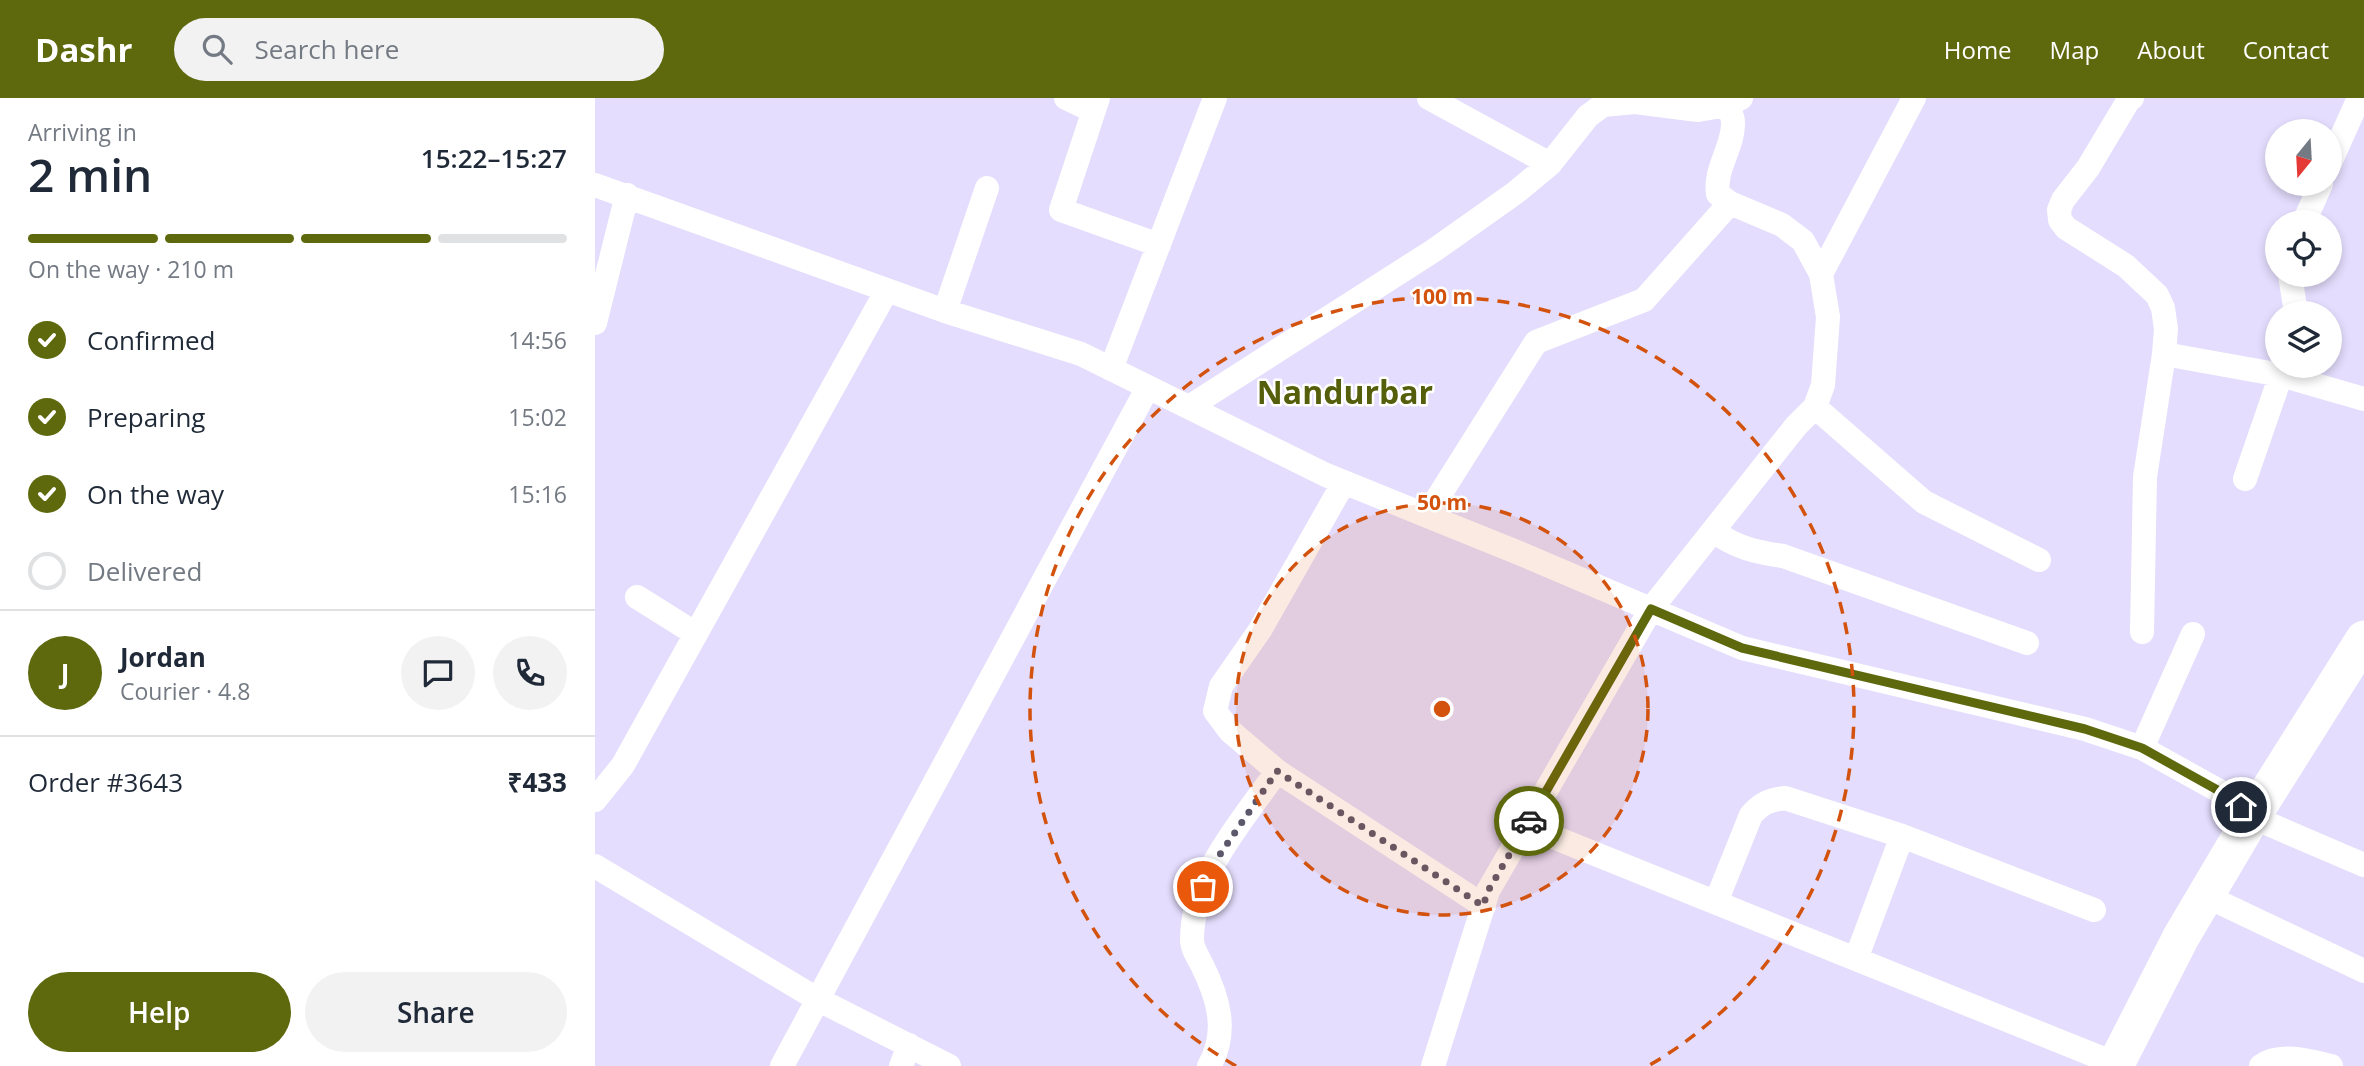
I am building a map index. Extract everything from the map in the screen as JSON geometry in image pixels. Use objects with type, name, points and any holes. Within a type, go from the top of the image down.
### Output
[{"type":"street","points":[[1066,98],[1096,104],[1061,210],[1159,245]]},
{"type":"street","points":[[1111,369],[1215,98]]},
{"type":"street","points":[[1429,98],[1550,163]]},
{"type":"street","points":[[1821,274],[1914,98]]},
{"type":"street","points":[[2131,98],[2059,209],[2060,219],[2066,228],[2126,266],[2157,295],[2163,308],[2166,329],[2164,354],[2145,477],[2142,632]]},
{"type":"street","points":[[2342,137],[2360,98]]},
{"type":"street","points":[[1189,407],[1433,251],[1515,193],[1550,163],[1601,102],[1635,102],[1698,110],[1734,102],[1729,143],[1716,182],[1718,194],[1730,203],[1782,226],[1803,241],[1821,274],[1828,317],[1823,385],[1815,407],[1796,426],[1651,609],[1488,891],[1439,1065]]},
{"type":"street","points":[[595,185],[945,311],[1081,354],[1344,482],[1742,648],[2085,729],[2142,748],[2230,797],[2252,817],[2364,865]]},
{"type":"street","points":[[945,311],[987,188]]},
{"type":"street","points":[[595,323],[627,195]]},
{"type":"street","points":[[1427,516],[1536,342],[1644,300],[1730,203]]},
{"type":"street","points":[[595,800],[623,765],[887,290]]},
{"type":"street","points":[[2164,354],[2265,368]]},
{"type":"street","points":[[2245,479],[2280,378]]},
{"type":"street","points":[[2305,378],[2364,399]]},
{"type":"street","points":[[782,1066],[1148,387]]},
{"type":"street","points":[[1815,407],[1924,502],[2039,559]]},
{"type":"street","points":[[1344,482],[1260,630],[1221,686],[1216,711],[1230,731],[1277,771],[1483,906]]},
{"type":"street","points":[[1713,531],[1733,545],[1754,552],[1783,556],[2027,643]]},
{"type":"street","points":[[637,597],[696,634]]},
{"type":"street","points":[[2142,748],[2193,634]]},
{"type":"street","points":[[1526,826],[2116,1065],[2181,937],[2252,817],[2364,639]]},
{"type":"street","points":[[1209,1066],[1220,1037],[1220,1018],[1217,999],[1191,943],[1196,905],[1210,869],[1277,771]]},
{"type":"street","points":[[1716,902],[1751,815],[1770,800],[1785,799],[1902,836],[2094,910]]},
{"type":"street","points":[[1856,959],[1902,836]]},
{"type":"street","points":[[595,866],[817,999],[905,1056],[949,1066]]},
{"type":"street","points":[[2206,896],[2364,971]]},
{"type":"street","points":[[2261,1066],[2282,1060],[2304,1060],[2331,1066]]},
{"type":"way so far","points":[[1203,887],[1210,869],[1277,771],[1483,906],[1488,891],[1529,821]]},
{"type":"district","name":"Nandurbar","points":[[1345,391]]},
{"type":"route","points":[[1529,821],[1651,609],[1742,648],[2085,729],[2142,748],[2230,797],[2241,807]]}]
